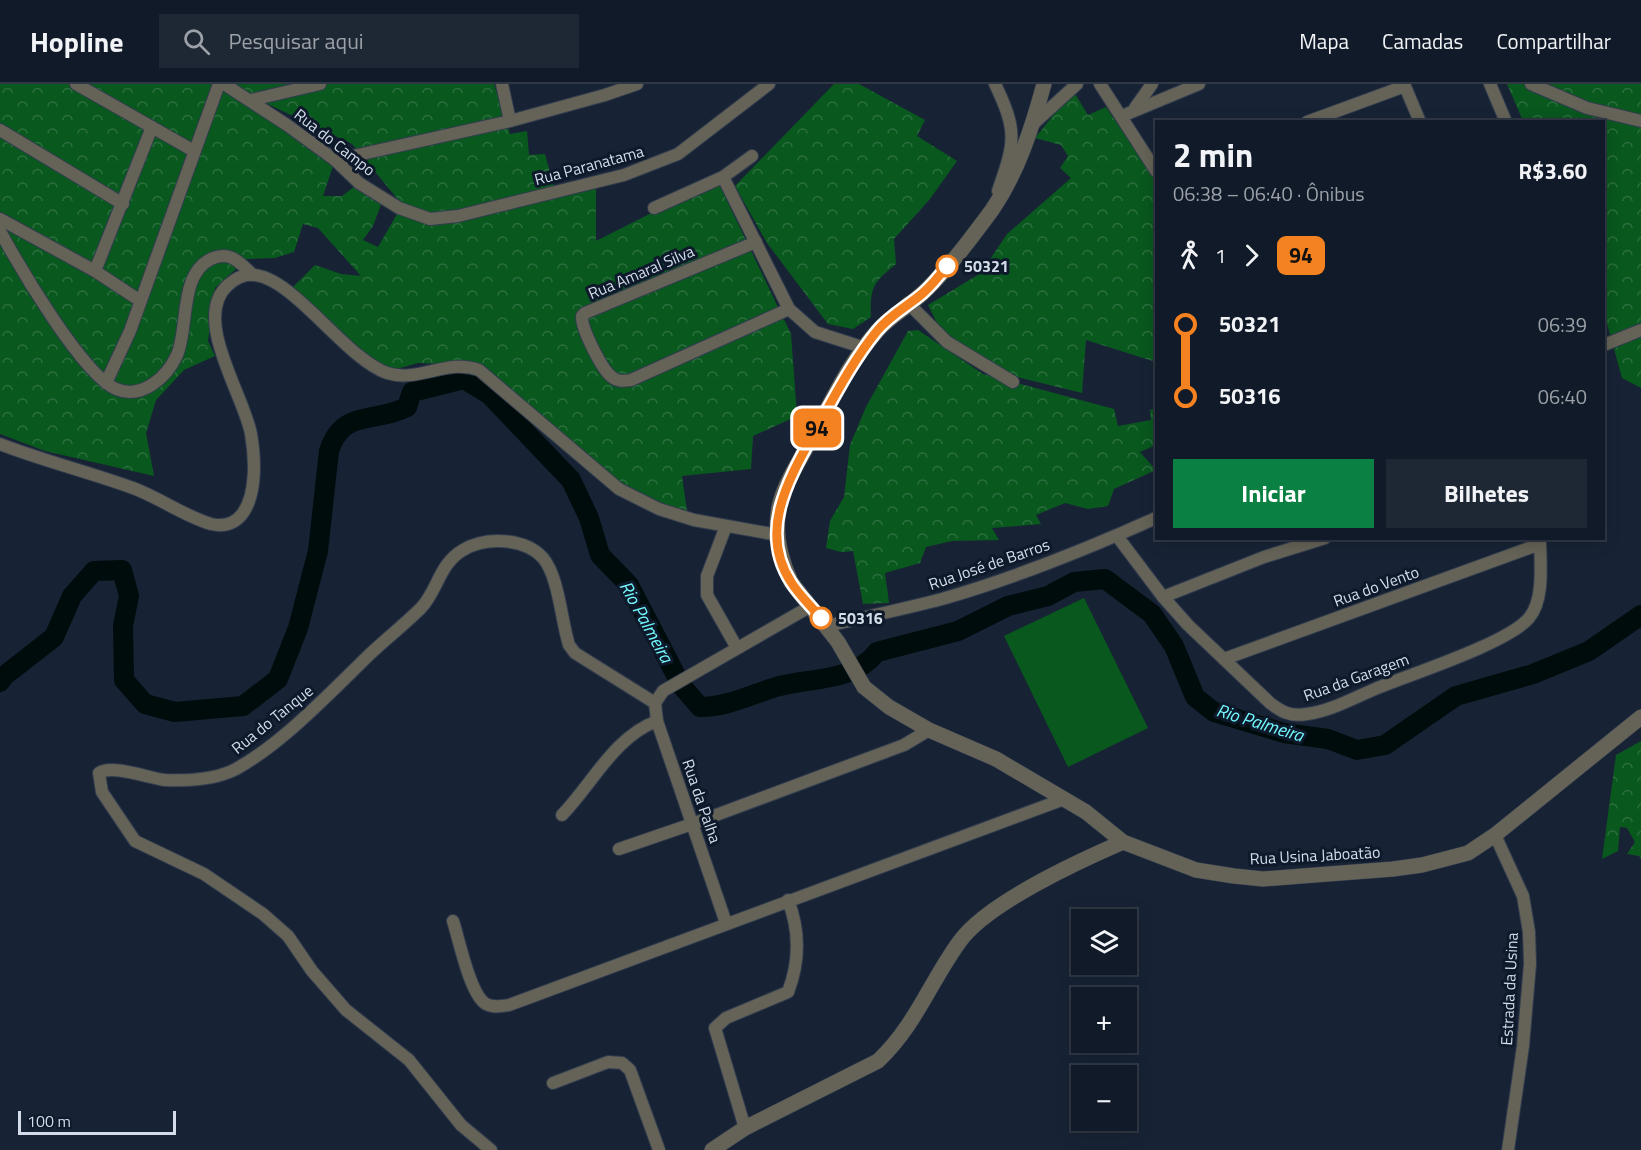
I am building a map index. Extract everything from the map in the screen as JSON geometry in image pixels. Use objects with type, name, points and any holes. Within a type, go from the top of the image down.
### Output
[{"type":"street","points":[[76,84],[194,151]]},
{"type":"street","points":[[106,383],[130,331],[139,300],[221,84]]},
{"type":"street","name":"Rua do Campo","points":[[221,84],[251,100],[336,160],[359,183],[383,199],[410,214],[430,219]]},
{"type":"street","points":[[251,100],[298,86],[320,84]]},
{"type":"street","points":[[502,84],[510,121]]},
{"type":"street","points":[[336,160],[510,121],[637,84]]},
{"type":"street","name":"Rua Paranatama","points":[[430,219],[458,216],[614,178],[656,163],[678,154],[769,84]]},
{"type":"street","points":[[990,212],[1014,140],[1010,121],[995,84]]},
{"type":"street","name":"Rua Usina Jaboatão","points":[[1044,84],[1033,124],[1009,181],[990,212],[939,276],[878,330],[865,348],[845,377],[786,485],[779,508],[778,535],[785,570],[791,582],[849,658],[864,687],[876,699],[929,730],[996,759],[1064,799],[1123,842],[1196,870],[1263,879],[1422,866],[1468,853],[1495,835],[1641,717]]},
{"type":"street","points":[[1033,124],[1077,84]]},
{"type":"street","points":[[1100,84],[1155,169]]},
{"type":"street","points":[[1135,108],[1152,84]]},
{"type":"street","points":[[1122,116],[1135,108],[1199,84]]},
{"type":"street","points":[[1490,84],[1505,120]]},
{"type":"street","points":[[1532,84],[1587,108],[1641,121]]},
{"type":"street","points":[[1312,120],[1405,85],[1419,120]]},
{"type":"street","points":[[94,271],[123,204],[152,127]]},
{"type":"street","points":[[0,130],[123,204]]},
{"type":"street","points":[[654,208],[723,177],[752,156]]},
{"type":"street","points":[[723,177],[789,309],[815,332],[865,348]]},
{"type":"street","points":[[0,219],[94,271],[139,300]]},
{"type":"street","points":[[0,231],[27,279],[65,335],[106,383],[124,392],[143,390],[159,381],[168,371],[178,354],[184,333],[190,289],[195,274],[204,262],[224,255],[230,256],[253,274],[266,279],[295,297],[374,368],[401,377],[452,366],[466,365],[479,370],[618,489],[659,509],[694,520],[778,535]]},
{"type":"street","name":"Rua Amaral Silva","points":[[756,242],[585,313],[581,319],[583,325],[605,369],[610,376],[622,381],[631,380],[789,309]]},
{"type":"street","points":[[0,444],[135,489],[193,519],[220,526],[240,518],[246,509],[253,482],[251,433],[221,352],[215,323],[216,305],[227,285],[238,277],[253,274]]},
{"type":"street","points":[[909,303],[947,342],[1012,382]]},
{"type":"street","points":[[1605,345],[1641,330]]},
{"type":"street","name":"Rua José de Barros","points":[[826,626],[943,598],[1117,536],[1155,518]]},
{"type":"street","points":[[726,526],[707,576],[707,595],[737,648]]},
{"type":"street","name":"Rua da Garagem","points":[[1117,536],[1163,597],[1224,659],[1284,713],[1309,714],[1489,643],[1516,629],[1528,619],[1535,609],[1539,595],[1540,541]]},
{"type":"street","points":[[1163,597],[1264,557],[1319,540]]},
{"type":"street","name":"Rua do Vento","points":[[1224,659],[1540,541]]},
{"type":"street","name":"Rua do Tanque","points":[[490,1150],[460,1125],[409,1060],[346,1010],[312,971],[288,936],[263,914],[204,874],[135,841],[102,792],[99,773],[113,770],[151,778],[180,780],[212,777],[236,769],[305,715],[422,606],[447,562],[462,550],[484,542],[522,544],[543,558],[554,583],[569,645],[575,653],[655,703]]},
{"type":"street","points":[[655,703],[663,691],[811,606]]},
{"type":"street","name":"Rua da Palha","points":[[655,703],[657,721],[726,923]]},
{"type":"street","points":[[562,815],[626,738],[657,721]]},
{"type":"street","points":[[618,849],[904,745],[929,730]]},
{"type":"street","points":[[453,921],[481,1000],[495,1007],[509,1005],[1064,799]]},
{"type":"street","name":"Estrada da Usina","points":[[1495,835],[1523,896],[1530,932],[1530,964],[1523,1046],[1508,1150]]},
{"type":"street","points":[[712,1150],[745,1128],[878,1061],[896,1045],[913,1021],[960,940],[974,926],[1016,897],[1123,842]]},
{"type":"street","points":[[745,1128],[715,1028],[726,1018],[788,992],[798,945],[796,920],[788,900]]},
{"type":"street","points":[[553,1083],[608,1062],[622,1063],[630,1070],[659,1150]]},
{"type":"green space","points":[[0,84],[494,84],[510,134],[527,131],[529,155],[545,154],[555,191],[596,182],[596,241],[717,180],[791,334],[797,416],[753,436],[751,469],[682,476],[688,518],[623,492],[466,365],[418,363],[386,372],[292,288],[315,265],[341,274],[361,276],[318,228],[303,224],[294,252],[275,258],[247,259],[215,288],[208,341],[215,356],[184,370],[156,400],[146,433],[154,476],[45,451],[0,434]],"holes":[[[230,86],[352,144],[410,214],[419,217],[397,214],[378,247],[363,240],[373,226],[383,199],[359,183],[342,196],[323,196],[335,160]]]},
{"type":"green space","points":[[834,84],[859,84],[925,120],[917,136],[957,161],[930,199],[894,239],[896,264],[874,286],[871,298],[871,317],[853,329],[828,324],[767,243],[735,186]]},
{"type":"green space","points":[[1507,84],[1641,84],[1641,388],[1622,378],[1605,317],[1605,120],[1523,120]]},
{"type":"green space","points":[[1075,94],[1088,115],[1106,107],[1155,180],[1155,362],[1086,340],[1082,393],[1013,376],[941,331],[928,305],[981,273],[1007,234],[1071,178],[1060,168],[1068,156],[1061,145],[1035,138],[1059,108]]},
{"type":"green space","points":[[918,330],[983,374],[1114,409],[1118,426],[1151,420],[1150,410],[1155,408],[1155,445],[1140,452],[1155,470],[1114,489],[1108,506],[1088,509],[1065,503],[1036,515],[1041,524],[992,528],[999,540],[952,541],[926,547],[920,563],[885,573],[889,603],[863,604],[853,551],[841,552],[826,548],[830,521],[844,497],[850,445],[866,407],[908,331]]},
{"type":"green space","points":[[1084,598],[1148,728],[1068,767],[1004,636]]},
{"type":"green space","points":[[1641,741],[1641,859],[1639,856],[1627,854],[1635,842],[1627,828],[1620,827],[1618,851],[1602,859],[1616,755]]},
{"type":"waterway","name":"Rio Palmeira","points":[[0,682],[4,676],[54,637],[72,596],[94,571],[122,570],[129,596],[123,626],[124,680],[145,704],[175,712],[243,706],[278,679],[298,628],[318,551],[329,451],[335,437],[342,428],[351,423],[407,407],[412,392],[464,379],[490,395],[571,480],[589,518],[600,555],[629,585],[681,685],[700,707],[729,703],[776,687],[843,674],[867,662],[877,652],[958,631],[1008,606],[1048,596],[1074,582],[1105,579],[1152,614],[1174,646],[1195,697],[1214,712],[1284,733],[1328,739],[1357,750],[1385,745],[1456,696],[1533,674],[1589,651],[1641,615]]},
{"type":"bus line","name":"94","points":[[821,618],[791,582],[785,570],[778,535],[779,508],[786,485],[845,377],[878,330],[896,312],[924,293],[947,266]]},
{"type":"place","name":"50321","points":[[947,266]]},
{"type":"place","name":"50316","points":[[821,618]]}]
